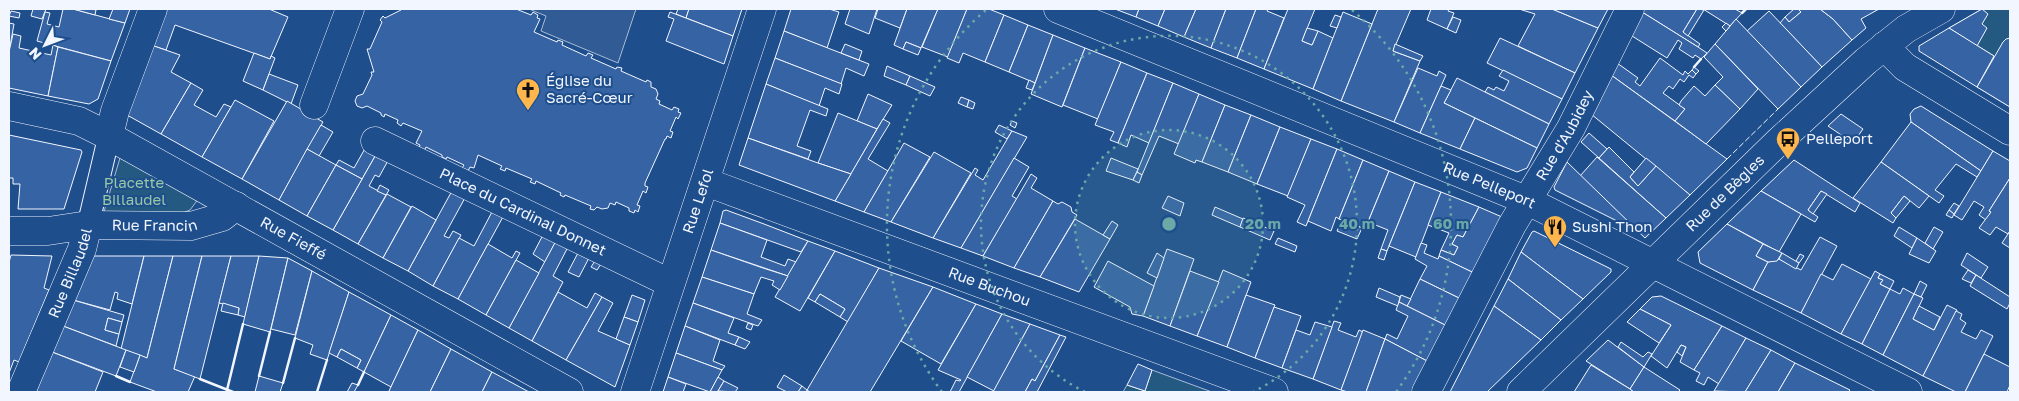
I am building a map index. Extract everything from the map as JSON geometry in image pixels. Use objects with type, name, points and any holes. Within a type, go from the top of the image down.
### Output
[{"type":"street","name":"Rue Billaudel","points":[[21,392],[82,249],[115,111],[153,9]]},
{"type":"street","points":[[314,105],[350,9]]},
{"type":"street","name":"Rue Lefol","points":[[635,392],[762,9]]},
{"type":"street","name":"Rue Pelleport","points":[[1058,9],[1528,201],[1908,392]]},
{"type":"street","name":"Rue d'Aubidey","points":[[1426,392],[1512,225],[1571,128],[1630,9]]},
{"type":"street","name":"Rue de Bègles","points":[[1521,392],[1779,141],[1884,46],[1906,29],[1941,9]]},
{"type":"street","points":[[1884,46],[1905,67],[2010,131]]},
{"type":"street","name":"Rue Fieffé","points":[[9,106],[79,121],[109,136],[569,392]]},
{"type":"street","name":"Place du Cardinal Donnet","points":[[375,141],[670,283]]},
{"type":"street","name":"Rue Buchou","points":[[706,182],[1274,392]]},
{"type":"street","name":"Rue Francin","points":[[9,231],[48,231],[88,225],[191,226],[222,217],[236,206]]},
{"type":"green space","points":[[1982,9],[2010,9],[2010,107],[1977,87],[1994,56],[1949,28]]},
{"type":"green space","name":"Placette Billaudel","points":[[120,158],[199,198],[190,210],[175,216],[103,215]]},
{"type":"green space","points":[[1152,370],[1212,392],[1123,392],[1127,385],[1145,391]]},
{"type":"shaded area","points":[[529,9],[636,9],[618,63],[541,31],[546,16]]},
{"type":"building","points":[[33,9],[46,9],[42,19],[31,16]]},
{"type":"building","points":[[63,9],[73,9],[125,23],[111,61],[37,41],[45,12],[50,13],[47,24],[59,27]]},
{"type":"building","points":[[73,9],[92,9],[96,10],[95,15]]},
{"type":"building","points":[[113,9],[130,9],[125,23],[109,19]]},
{"type":"building","points":[[164,9],[269,9],[288,17],[270,59],[175,25],[166,50],[151,45]]},
{"type":"building","name":"Église du Sacré-Cœur","points":[[401,9],[516,9],[531,15],[533,12],[540,19],[534,32],[557,42],[558,40],[563,42],[562,45],[586,56],[588,53],[593,55],[591,58],[616,69],[617,67],[622,68],[621,71],[646,82],[647,80],[651,82],[651,87],[656,89],[658,94],[656,99],[660,101],[659,104],[672,110],[674,107],[679,109],[678,112],[681,113],[678,119],[676,117],[670,131],[673,132],[671,138],[667,136],[665,139],[645,183],[645,186],[648,187],[646,193],[643,191],[637,205],[640,206],[638,212],[635,210],[634,213],[629,211],[629,208],[616,202],[615,205],[610,203],[608,208],[602,209],[597,207],[594,210],[590,209],[591,206],[565,195],[564,197],[560,195],[561,193],[536,181],[535,184],[530,182],[532,179],[506,168],[505,171],[500,169],[502,166],[478,155],[474,168],[470,167],[468,171],[462,168],[464,165],[447,157],[446,159],[426,147],[424,151],[419,148],[420,145],[416,143],[422,131],[403,123],[401,126],[397,123],[398,120],[385,114],[384,117],[381,113],[367,106],[362,108],[357,106],[355,101],[357,96],[363,94],[372,75],[371,72],[374,72],[367,49],[370,49],[382,22],[380,20],[383,16],[385,18]]},
{"type":"building","points":[[678,9],[689,9],[686,18],[676,14]]},
{"type":"building","points":[[689,9],[742,9],[733,36],[686,18]]},
{"type":"building","points":[[791,9],[829,9],[839,12],[827,48],[784,31]]},
{"type":"building","points":[[850,9],[877,9],[869,34],[845,24]]},
{"type":"building","points":[[878,9],[907,9],[900,28],[875,18]]},
{"type":"building","points":[[907,9],[938,9],[921,48],[906,42],[903,49],[894,45]]},
{"type":"building","points":[[938,9],[967,9],[948,57],[922,47]]},
{"type":"building","points":[[967,9],[989,9],[1004,15],[985,62],[963,53],[959,63],[947,58]]},
{"type":"building","points":[[1115,9],[1139,9],[1136,17]]},
{"type":"building","points":[[1139,9],[1165,9],[1158,26],[1136,17]]},
{"type":"building","points":[[1165,9],[1196,9],[1184,37],[1158,26]]},
{"type":"building","points":[[1196,9],[1226,9],[1211,48],[1184,37]]},
{"type":"building","points":[[1226,9],[1256,9],[1237,58],[1211,48]]},
{"type":"building","points":[[1256,9],[1268,9],[1267,11],[1284,18],[1264,69],[1237,58]]},
{"type":"building","points":[[1288,9],[1315,9],[1302,41],[1312,45],[1318,31],[1333,38],[1313,89],[1264,69]]},
{"type":"building","points":[[1378,9],[1411,9],[1393,51],[1420,61],[1394,122],[1341,101]]},
{"type":"building","points":[[1431,9],[1449,9],[1448,11],[1454,13],[1447,29],[1427,20]]},
{"type":"building","points":[[1519,9],[1552,9],[1598,28],[1575,73],[1518,46],[1535,14]]},
{"type":"building","points":[[1552,9],[1608,9],[1598,28]]},
{"type":"building","points":[[1644,9],[1697,9],[1683,32],[1700,44],[1698,47],[1642,12]]},
{"type":"building","points":[[1697,9],[1704,10],[1688,36],[1683,32]]},
{"type":"building","points":[[1703,9],[1735,9],[1742,13],[1730,26]]},
{"type":"building","points":[[1794,9],[1798,9],[1801,12],[1789,22],[1785,17]]},
{"type":"building","points":[[1798,9],[1820,9],[1833,19],[1852,40],[1822,67],[1780,23],[1785,17],[1789,22],[1801,12]]},
{"type":"building","points":[[1820,9],[1879,9],[1861,19],[1866,28],[1852,40],[1833,19]]},
{"type":"building","points":[[1982,9],[1988,14],[1982,24],[1987,28],[1977,46],[1949,28]]},
{"type":"building","points":[[11,11],[20,13],[19,18],[9,16]]},
{"type":"building","points":[[1769,11],[1822,67],[1801,87],[1747,31]]},
{"type":"building","points":[[670,12],[733,36],[724,64],[666,41],[674,19],[668,17]]},
{"type":"building","points":[[1343,12],[1372,24],[1341,101],[1313,89]]},
{"type":"building","points":[[1642,12],[1707,53],[1701,59],[1695,55],[1693,58],[1679,49],[1682,43],[1678,40],[1667,58],[1632,36]]},
{"type":"building","points":[[1004,15],[1028,25],[1009,72],[985,62]]},
{"type":"building","points":[[1335,15],[1341,17],[1337,28],[1330,26]]},
{"type":"building","points":[[1453,17],[1461,20],[1456,33],[1447,29]]},
{"type":"building","points":[[1736,19],[1801,87],[1778,109],[1715,44]]},
{"type":"building","points":[[9,23],[14,24],[9,52]]},
{"type":"building","points":[[1726,23],[1730,26],[1726,31],[1722,27]]},
{"type":"building","points":[[1028,25],[1053,35],[1035,83],[1009,72]]},
{"type":"building","points":[[1307,28],[1318,31],[1312,45],[1302,41]]},
{"type":"building","points":[[1949,28],[1994,56],[1977,87],[1919,51],[1919,46]]},
{"type":"building","points":[[784,31],[869,64],[864,76],[846,68],[841,84],[775,58]]},
{"type":"building","points":[[13,34],[21,36],[19,48],[51,55],[53,45],[58,47],[48,96],[9,88],[9,52]]},
{"type":"building","points":[[1053,35],[1085,48],[1062,107],[1031,94]]},
{"type":"building","points":[[1500,38],[1575,73],[1562,99],[1487,63]]},
{"type":"building","points":[[2010,38],[2010,107],[1977,87],[2003,42]]},
{"type":"building","points":[[906,42],[921,48],[918,55],[903,49]]},
{"type":"building","points":[[845,44],[862,51],[859,60],[841,53]]},
{"type":"building","points":[[1395,44],[1423,56],[1420,61],[1393,51]]},
{"type":"building","points":[[1715,44],[1758,89],[1740,109],[1715,85],[1723,77],[1704,57]]},
{"type":"building","points":[[151,45],[180,55],[171,72],[191,83],[161,134],[127,115]]},
{"type":"building","points":[[58,47],[111,61],[98,99],[89,104],[48,96]]},
{"type":"building","points":[[1085,48],[1121,62],[1098,119],[1063,105]]},
{"type":"building","points":[[254,53],[270,59],[271,56],[275,58],[263,90],[243,81]]},
{"type":"building","points":[[775,58],[842,84],[839,94],[825,88],[819,106],[766,84]]},
{"type":"building","points":[[1660,58],[1683,75],[1685,71],[1688,74],[1692,70],[1696,74],[1693,78],[1689,75],[1684,82],[1680,79],[1673,89],[1669,86],[1663,93],[1685,109],[1675,121],[1611,75],[1617,63],[1638,78],[1635,82],[1640,86]]},
{"type":"building","points":[[1121,62],[1147,73],[1118,143],[1110,140],[1114,132],[1095,125]]},
{"type":"building","points":[[887,66],[910,76],[906,85],[884,76]]},
{"type":"building","points":[[1694,67],[1699,71],[1696,74],[1692,70]]},
{"type":"building","points":[[1418,68],[1437,76],[1439,71],[1446,75],[1420,133],[1394,122]]},
{"type":"building","points":[[1503,70],[1562,99],[1549,124],[1485,92],[1488,87],[1494,90],[1496,87],[1504,91],[1509,81],[1499,76]]},
{"type":"building","points":[[1147,73],[1173,83],[1149,143],[1131,135],[1127,147],[1118,143]]},
{"type":"building","points":[[269,74],[298,85],[291,104],[263,90]]},
{"type":"building","points":[[1611,75],[1727,159],[1690,195],[1591,114]]},
{"type":"building","points":[[910,76],[935,87],[930,96],[906,85]]},
{"type":"building","points":[[1457,78],[1549,124],[1537,148],[1444,103]]},
{"type":"building","points":[[1029,80],[1035,83],[1032,90],[1026,88]]},
{"type":"building","points":[[191,83],[203,90],[194,105],[216,117],[224,104],[231,107],[202,157],[161,134]]},
{"type":"building","points":[[1173,83],[1199,94],[1179,144],[1159,136],[1142,175],[1137,172]]},
{"type":"building","points":[[766,84],[828,109],[826,116],[810,110],[797,146],[811,151],[808,159],[748,138]]},
{"type":"building","points":[[1715,85],[1740,109],[1706,144],[1675,121],[1685,109],[1679,105],[1681,101],[1694,86],[1705,96]]},
{"type":"building","points":[[1441,86],[1451,90],[1444,103],[1475,118],[1460,149],[1420,133]]},
{"type":"building","points":[[868,94],[892,105],[877,129],[857,121]]},
{"type":"building","points":[[1199,94],[1225,105],[1202,162],[1196,160],[1195,163],[1174,154]]},
{"type":"building","points":[[961,97],[969,100],[967,107],[958,103]]},
{"type":"building","points":[[235,100],[274,121],[242,179],[202,157]]},
{"type":"building","points":[[969,100],[975,103],[973,109],[967,107]]},
{"type":"building","points":[[287,101],[323,122],[279,200],[242,179]]},
{"type":"building","points":[[1225,105],[1251,115],[1228,172],[1202,162]]},
{"type":"building","points":[[1921,106],[1993,151],[1981,171],[1911,122],[1910,114],[1914,109]]},
{"type":"building","points":[[838,113],[877,129],[851,174],[818,163]]},
{"type":"building","points":[[1841,114],[1863,129],[1853,143],[1828,126]]},
{"type":"building","points":[[1251,115],[1280,127],[1257,184],[1228,172]]},
{"type":"building","points":[[1475,118],[1537,148],[1527,168],[1517,172],[1460,149]]},
{"type":"building","points":[[883,119],[890,123],[868,159],[888,171],[864,212],[835,201]]},
{"type":"building","points":[[1012,121],[1017,123],[1015,128],[1010,125]]},
{"type":"building","points":[[1911,122],[1981,171],[1977,177],[1956,164],[1935,190],[1944,196],[1939,203],[1881,162]]},
{"type":"building","points":[[321,125],[333,132],[319,156],[307,149]]},
{"type":"building","points":[[999,125],[1012,131],[1007,139],[995,132]]},
{"type":"building","points":[[1280,127],[1311,139],[1288,196],[1257,184]]},
{"type":"building","points":[[1012,131],[1027,137],[961,248],[933,238],[975,168],[978,170],[975,175],[983,180]]},
{"type":"building","points":[[1589,133],[1607,149],[1599,158],[1581,142]]},
{"type":"building","points":[[9,135],[81,150],[82,152],[64,209],[18,209],[20,184],[13,184],[13,178],[9,178]]},
{"type":"building","points":[[748,138],[851,174],[835,201],[739,165]]},
{"type":"building","points":[[1311,139],[1337,149],[1306,226],[1297,222],[1305,205],[1287,197]]},
{"type":"building","points":[[904,143],[930,157],[891,222],[864,212]]},
{"type":"building","points":[[367,145],[378,151],[362,179],[336,165],[339,160],[354,168]]},
{"type":"building","points":[[1609,147],[1634,172],[1630,177],[1638,186],[1656,166],[1690,195],[1666,218],[1599,158]]},
{"type":"building","points":[[307,149],[336,165],[307,216],[279,200]]},
{"type":"building","points":[[1337,149],[1363,160],[1339,219],[1336,217],[1331,231],[1308,221]]},
{"type":"building","points":[[378,151],[390,157],[379,177],[375,175],[369,186],[386,195],[358,244],[333,230]]},
{"type":"building","points":[[1993,151],[2010,161],[2010,178],[1989,211],[1991,212],[1986,220],[1979,215],[1984,207],[1974,201],[1962,220],[1954,215]]},
{"type":"building","points":[[934,152],[971,173],[933,238],[891,222]]},
{"type":"building","points":[[1597,157],[1666,218],[1645,238],[1580,176]]},
{"type":"building","points":[[1014,158],[1029,167],[1012,196],[1017,199],[983,256],[961,248]]},
{"type":"building","points":[[1111,158],[1138,169],[1133,180],[1106,171]]},
{"type":"building","points":[[1646,158],[1656,166],[1638,186],[1630,177]]},
{"type":"building","points":[[1363,160],[1389,171],[1365,229],[1339,219]]},
{"type":"building","points":[[1794,160],[1860,203],[1855,212],[1821,191],[1808,210],[1818,217],[1815,222],[1761,191]]},
{"type":"building","points":[[1567,162],[1637,231],[1555,190],[1554,187]]},
{"type":"building","points":[[1881,162],[1929,196],[1919,208],[1904,196],[1891,213],[1896,218],[1893,223],[1853,198]]},
{"type":"building","points":[[336,165],[362,179],[333,230],[307,216]]},
{"type":"building","points":[[1389,171],[1415,182],[1387,251],[1381,249],[1388,230],[1368,222]]},
{"type":"building","points":[[1137,172],[1142,175],[1139,183],[1133,180]]},
{"type":"building","points":[[1031,174],[1037,178],[1031,188],[1053,201],[1014,268],[983,256]]},
{"type":"building","points":[[2010,178],[2010,231],[2008,234],[1996,227],[1990,235],[1979,228],[1991,212],[1989,211]]},
{"type":"building","points":[[1415,182],[1441,192],[1416,257],[1389,246]]},
{"type":"building","points":[[380,185],[389,190],[386,195],[377,191]]},
{"type":"building","points":[[453,189],[466,196],[444,236],[449,238],[453,231],[461,235],[433,286],[408,271]]},
{"type":"building","points":[[1761,191],[1801,214],[1779,252],[1727,224]]},
{"type":"building","points":[[1821,191],[1827,194],[1813,214],[1808,210]]},
{"type":"building","points":[[1441,192],[1479,207],[1463,237],[1457,235],[1452,244],[1458,247],[1454,255],[1441,250],[1449,233],[1428,225]]},
{"type":"building","points":[[387,194],[411,207],[383,258],[358,244]]},
{"type":"building","points":[[1168,196],[1184,203],[1180,216],[1162,208]]},
{"type":"building","points":[[1904,196],[1910,201],[1896,218],[1891,213]]},
{"type":"building","points":[[1053,201],[1058,204],[1062,202],[1071,207],[1072,212],[1077,215],[1040,277],[1014,268]]},
{"type":"building","points":[[1954,203],[1959,206],[1954,214],[1949,210]]},
{"type":"building","points":[[412,206],[436,220],[408,271],[383,258]]},
{"type":"building","points":[[1215,207],[1243,219],[1240,227],[1212,215]]},
{"type":"building","points":[[1479,207],[1502,217],[1474,273],[1439,256],[1441,250],[1454,255],[1458,247],[1452,244],[1457,235],[1463,237]]},
{"type":"building","points":[[493,210],[504,215],[458,299],[433,286],[459,238],[474,246]]},
{"type":"building","points":[[726,210],[808,241],[801,252],[720,223],[723,211]]},
{"type":"building","points":[[1949,210],[1954,214],[1952,218],[1946,215]]},
{"type":"building","points":[[1243,218],[1274,231],[1270,240],[1240,227]]},
{"type":"building","points":[[1075,219],[1110,239],[1079,292],[1040,277]]},
{"type":"building","points":[[1342,220],[1362,228],[1357,239],[1337,231]]},
{"type":"building","points":[[1112,221],[1118,225],[1110,239],[1103,235]]},
{"type":"building","points":[[720,223],[767,240],[761,257],[785,266],[788,259],[796,262],[788,276],[711,250]]},
{"type":"building","points":[[1727,224],[1763,244],[1756,256],[1768,262],[1753,290],[1700,263],[1698,252]]},
{"type":"building","points":[[1899,227],[1917,238],[1912,248],[1894,236]]},
{"type":"building","points":[[1934,227],[1943,232],[1933,249],[1925,243]]},
{"type":"building","points":[[1534,231],[1611,269],[1611,272],[1583,299],[1521,252]]},
{"type":"building","points":[[2010,231],[2010,248],[2002,243]]},
{"type":"building","points":[[544,233],[557,239],[545,262],[533,254]]},
{"type":"building","points":[[1820,237],[1837,246],[1801,313],[1753,290],[1768,262],[1779,259],[1801,270]]},
{"type":"building","points":[[1278,238],[1297,246],[1295,252],[1275,244]]},
{"type":"building","points":[[1917,238],[1936,251],[1929,263],[1909,254]]},
{"type":"building","points":[[557,239],[569,245],[553,276],[563,282],[532,341],[509,328]]},
{"type":"building","points":[[808,241],[835,251],[800,311],[775,297]]},
{"type":"building","points":[[1421,243],[1427,245],[1424,253],[1438,259],[1439,256],[1474,273],[1461,299],[1420,279],[1427,266],[1415,259]]},
{"type":"building","points":[[488,244],[512,258],[516,251],[520,253],[486,315],[458,299]]},
{"type":"building","points":[[1763,244],[1782,253],[1777,261],[1768,262],[1756,256]]},
{"type":"building","points":[[1167,249],[1194,259],[1170,326],[1143,316]]},
{"type":"building","points":[[1381,249],[1387,251],[1384,260],[1378,258]]},
{"type":"building","points":[[711,250],[788,276],[780,290],[772,285],[774,281],[761,277],[754,294],[702,277]]},
{"type":"building","points":[[579,251],[590,256],[579,277],[568,272]]},
{"type":"building","points":[[835,251],[879,268],[848,322],[840,317],[845,309],[820,294],[815,302],[808,298]]},
{"type":"building","points":[[1521,252],[1583,299],[1561,320],[1508,279]]},
{"type":"building","points":[[1157,253],[1164,258],[1157,278],[1147,273]]},
{"type":"building","points":[[1782,253],[1799,263],[1796,269],[1779,259]]},
{"type":"building","points":[[1967,253],[1988,267],[1981,278],[1961,265]]},
{"type":"building","points":[[1800,254],[1804,256],[1799,263],[1796,261]]},
{"type":"building","points":[[11,255],[52,256],[44,288],[49,290],[19,362],[14,360],[9,373],[9,262]]},
{"type":"building","points":[[92,256],[144,256],[132,304],[117,299],[118,293],[115,292],[110,310],[73,300]]},
{"type":"building","points":[[144,256],[173,256],[147,358],[121,349]]},
{"type":"building","points":[[173,256],[202,256],[174,369],[195,376],[188,392],[157,392],[130,382],[140,355],[147,358]]},
{"type":"building","points":[[202,256],[231,256],[200,379],[174,369]]},
{"type":"building","points":[[231,256],[259,256],[245,317],[238,315],[239,308],[219,303]]},
{"type":"building","points":[[259,256],[288,258],[270,332],[243,324]]},
{"type":"building","points":[[288,258],[312,271],[295,335],[271,329]]},
{"type":"building","points":[[516,260],[539,273],[509,328],[486,315]]},
{"type":"building","points":[[595,261],[601,264],[597,270],[591,267]]},
{"type":"building","points":[[1108,261],[1154,286],[1143,316],[1132,314],[1130,307],[1094,287]]},
{"type":"building","points":[[1842,264],[1871,279],[1841,334],[1801,313],[1821,274],[1833,280]]},
{"type":"building","points":[[879,268],[933,287],[870,392],[810,392],[807,390]]},
{"type":"building","points":[[1223,270],[1251,282],[1227,347],[1197,336]]},
{"type":"building","points":[[1968,270],[1976,275],[1971,283],[1962,279]]},
{"type":"building","points":[[312,271],[349,292],[327,360],[310,354],[313,345],[295,338]]},
{"type":"building","points":[[1190,271],[1219,282],[1197,336],[1170,326]]},
{"type":"building","points":[[1875,271],[1880,274],[1878,278],[1883,280],[1880,284],[1890,289],[1862,344],[1841,334]]},
{"type":"building","points":[[1880,274],[1894,281],[1890,289],[1880,284],[1883,280],[1878,278]]},
{"type":"building","points":[[1976,275],[2010,297],[2007,309],[1970,286]]},
{"type":"building","points":[[702,277],[754,294],[747,314],[762,320],[758,326],[693,303]]},
{"type":"building","points":[[1420,279],[1461,299],[1447,326],[1407,306]]},
{"type":"building","points":[[1508,279],[1561,320],[1541,340],[1494,306]]},
{"type":"building","points":[[1920,281],[1927,285],[1921,297],[1914,294]]},
{"type":"building","points":[[933,287],[976,304],[941,364],[901,341]]},
{"type":"building","points":[[1379,288],[1400,297],[1398,306],[1376,297]]},
{"type":"building","points":[[1903,288],[1914,294],[1883,355],[1862,344],[1890,289],[1900,294]]},
{"type":"building","points":[[349,292],[391,315],[364,372],[357,368],[361,360],[341,349],[337,357],[329,353]]},
{"type":"building","points":[[558,292],[587,308],[595,293],[602,297],[566,360],[532,341]]},
{"type":"building","points":[[820,294],[845,309],[840,317],[815,302]]},
{"type":"building","points":[[1914,294],[1923,298],[1913,319],[1934,330],[1947,305],[1957,310],[1923,376],[1883,355]]},
{"type":"building","points":[[632,295],[645,300],[638,322],[624,317]]},
{"type":"building","points":[[1246,295],[1275,305],[1255,358],[1227,347]]},
{"type":"building","points":[[1401,295],[1411,299],[1407,306],[1399,302]]},
{"type":"building","points":[[1661,296],[1722,326],[1694,370],[1680,362],[1686,347],[1681,345],[1667,368],[1651,356],[1671,325],[1640,309],[1652,297]]},
{"type":"building","points":[[602,297],[613,303],[598,331],[630,345],[615,387],[566,360]]},
{"type":"building","points":[[73,300],[124,315],[122,322],[108,318],[105,330],[119,334],[116,346],[63,326]]},
{"type":"building","points":[[1399,302],[1447,326],[1429,362],[1385,339],[1387,334],[1397,339],[1408,316],[1396,310]]},
{"type":"building","points":[[223,303],[239,308],[238,315],[221,311]]},
{"type":"building","points":[[693,303],[734,318],[728,333],[739,337],[735,345],[685,326]]},
{"type":"building","points":[[976,304],[1002,314],[959,392],[950,392],[956,380],[961,380],[938,370]]},
{"type":"building","points":[[1494,306],[1541,340],[1487,392],[1450,392]]},
{"type":"building","points":[[1919,306],[1940,317],[1934,330],[1913,319]]},
{"type":"building","points":[[1274,307],[1301,316],[1282,368],[1255,358]]},
{"type":"building","points":[[1640,309],[1671,325],[1659,343],[1627,322]]},
{"type":"building","points":[[1956,311],[1962,314],[1960,319],[1966,323],[1961,332],[1976,339],[1981,330],[1993,336],[1965,392],[1956,392],[1923,376]]},
{"type":"building","points":[[1002,314],[1030,324],[994,391],[967,377]]},
{"type":"building","points":[[391,315],[418,330],[391,387],[364,372]]},
{"type":"building","points":[[624,317],[638,322],[630,345],[616,339]]},
{"type":"building","points":[[108,318],[122,322],[119,334],[105,330]]},
{"type":"building","points":[[1334,321],[1341,323],[1338,330],[1356,337],[1359,330],[1363,332],[1341,390],[1313,379]]},
{"type":"building","points":[[1315,322],[1332,327],[1313,379],[1282,368],[1296,330],[1310,335]]},
{"type":"building","points":[[748,323],[753,325],[751,330],[746,328]]},
{"type":"building","points":[[1030,324],[1060,335],[1035,381],[1032,379],[1025,392],[993,392]]},
{"type":"building","points":[[63,326],[126,350],[116,376],[52,352]]},
{"type":"building","points":[[685,326],[720,340],[713,361],[725,366],[722,370],[676,353]]},
{"type":"building","points":[[1722,326],[1746,338],[1719,384],[1708,377],[1704,385],[1696,381],[1700,373],[1694,370]]},
{"type":"building","points":[[418,330],[451,349],[430,392],[389,391]]},
{"type":"building","points":[[1363,330],[1385,339],[1366,392],[1341,390]]},
{"type":"building","points":[[1060,335],[1066,337],[1037,392],[1025,392],[1032,379],[1035,381]]},
{"type":"building","points":[[739,337],[750,342],[745,349],[735,345]]},
{"type":"building","points":[[1746,338],[1771,350],[1745,392],[1714,391]]},
{"type":"building","points":[[1385,339],[1429,362],[1413,392],[1366,392]]},
{"type":"building","points":[[1608,340],[1644,367],[1630,389],[1586,361]]},
{"type":"building","points":[[1621,342],[1643,357],[1648,352],[1652,354],[1644,367],[1618,347]]},
{"type":"building","points":[[1681,345],[1686,347],[1682,356],[1677,352]]},
{"type":"building","points":[[341,349],[361,360],[357,368],[337,357]]},
{"type":"building","points":[[451,349],[492,372],[482,392],[430,392]]},
{"type":"building","points":[[126,350],[140,355],[134,372],[120,367]]},
{"type":"building","points":[[1771,350],[1795,363],[1778,392],[1745,392]]},
{"type":"building","points":[[52,352],[103,372],[95,392],[36,392]]},
{"type":"building","points":[[676,353],[722,370],[710,392],[668,377]]},
{"type":"building","points":[[1984,354],[2010,367],[2010,385],[2007,392],[1965,392]]},
{"type":"building","points":[[1795,363],[1850,390],[1848,392],[1778,392]]},
{"type":"building","points":[[1138,364],[1152,370],[1145,391],[1127,385]]},
{"type":"building","points":[[1591,365],[1630,389],[1634,392],[1574,392]]},
{"type":"building","points":[[1644,367],[1680,390],[1678,392],[1634,392],[1630,389]]},
{"type":"building","points":[[492,372],[529,392],[482,392]]},
{"type":"building","points":[[784,375],[802,386],[798,392],[787,392],[777,387]]},
{"type":"building","points":[[259,376],[283,383],[280,392],[255,392]]},
{"type":"building","points":[[668,377],[686,384],[683,392],[663,392]]},
{"type":"building","points":[[718,377],[724,381],[718,391],[720,392],[710,392]]},
{"type":"building","points":[[724,381],[738,388],[735,392],[718,391]]},
{"type":"building","points":[[352,383],[358,385],[354,392],[347,392]]},
{"type":"building","points":[[802,386],[807,390],[806,392],[798,392]]},
{"type":"fence","points":[[1727,159],[1778,109]]},
{"type":"wall","points":[[1742,13],[1746,9]]},
{"type":"wall","points":[[1694,67],[1701,59]]},
{"type":"wall","points":[[227,390],[243,324]]},
{"type":"wall","points":[[259,376],[270,332]]},
{"type":"wall","points":[[283,383],[295,338]]},
{"type":"wall","points":[[317,392],[327,360]]},
{"type":"wall","points":[[358,385],[364,372]]},
{"type":"wall","points":[[116,376],[130,382]]},
{"type":"wall","points":[[200,379],[233,392]]},
{"type":"place","name":"Église du Sacré-Cœur","points":[[528,111]]},
{"type":"place","name":"Pelleport","points":[[1788,160]]},
{"type":"place","name":"Sushi Thon","points":[[1555,248]]}]
